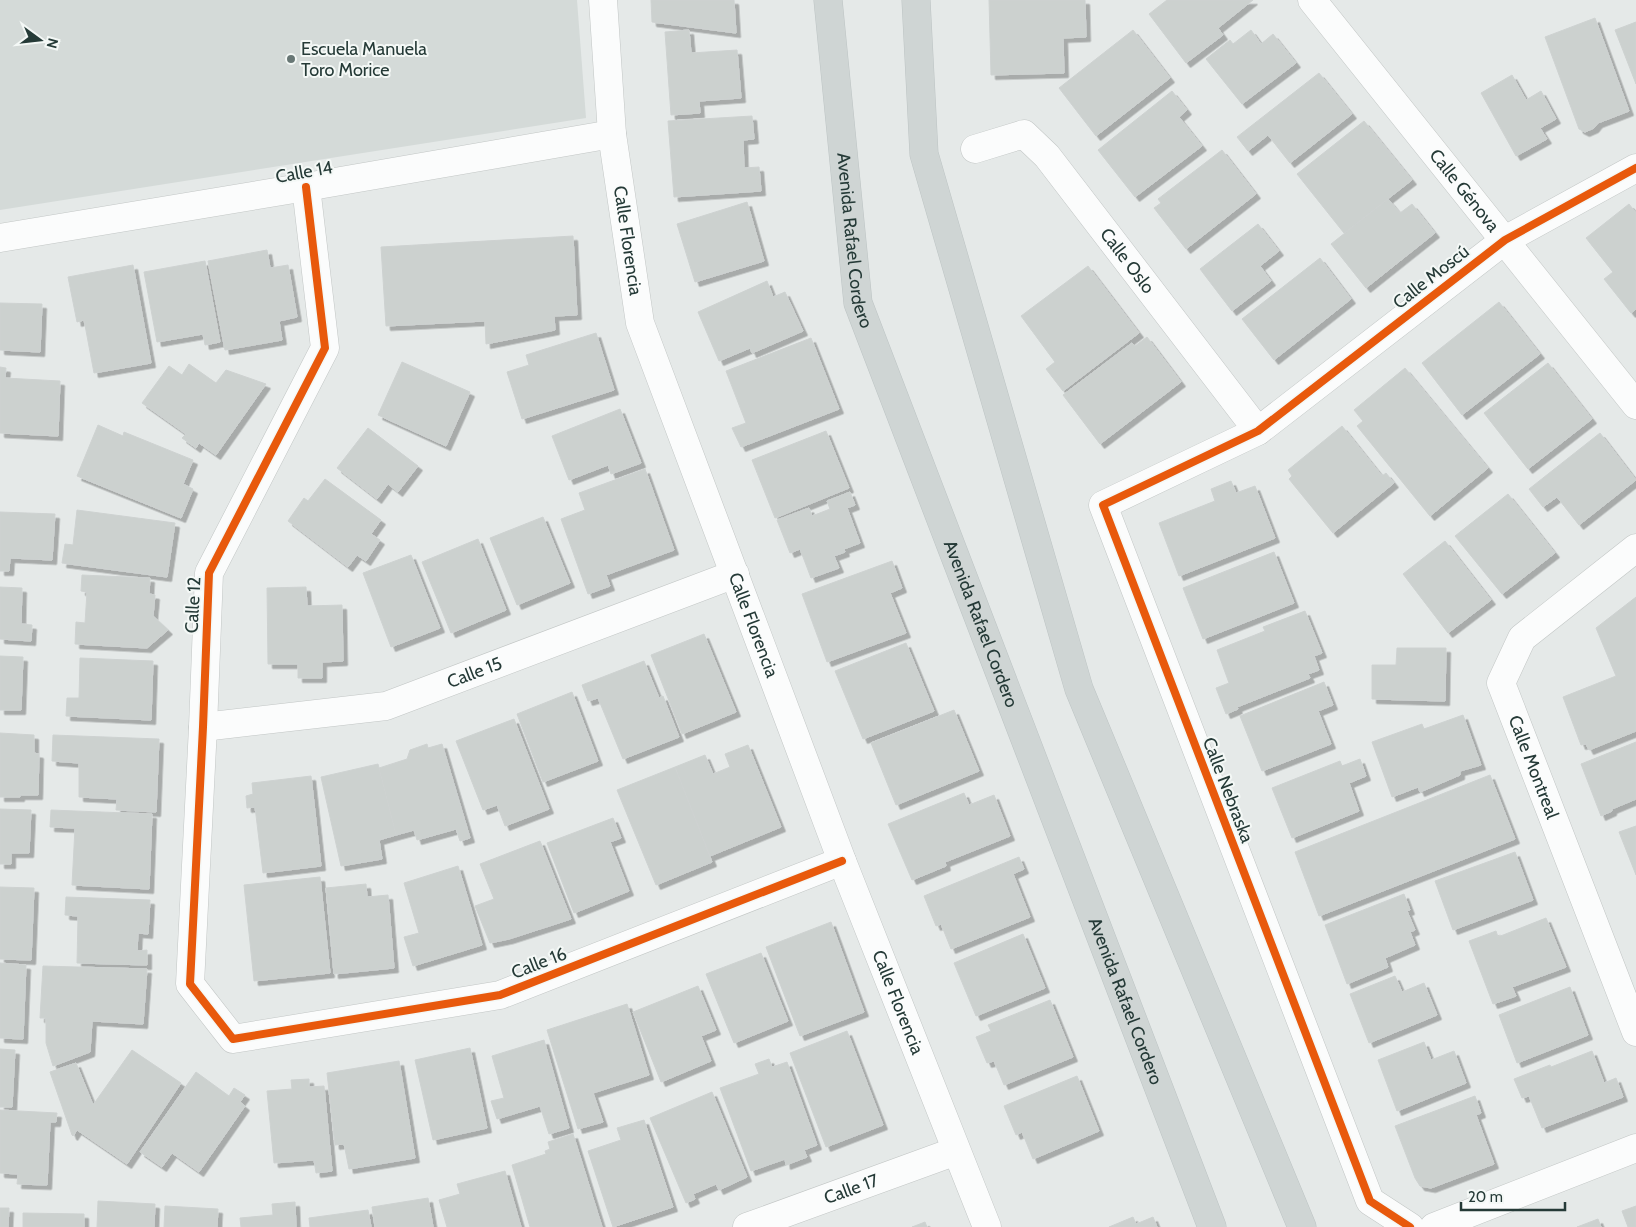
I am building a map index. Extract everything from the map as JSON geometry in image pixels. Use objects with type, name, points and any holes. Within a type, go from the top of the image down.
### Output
[{"type":"main road","name":"Avenida Rafael Cordero","points":[[828,0],[858,302],[1212,1227]]},
{"type":"main road","points":[[916,0],[924,154],[1079,689],[1302,1227]]},
{"type":"street","name":"Calle Florencia","points":[[603,0],[612,134],[640,323],[842,861],[987,1227]]},
{"type":"street","name":"Calle Génova","points":[[1312,0],[1636,405]]},
{"type":"street","name":"Calle 14","points":[[0,238],[612,134]]},
{"type":"street","name":"Calle Oslo","points":[[975,149],[1024,134],[1047,156],[1258,431]]},
{"type":"street","name":"Calle Moscú","points":[[1258,431],[1505,240],[1636,168]]},
{"type":"street","name":"Calle 12","points":[[233,1039],[190,984],[209,573],[325,348],[306,187]]},
{"type":"street","name":"Calle Nebraska","points":[[1258,431],[1103,505],[1370,1201],[1410,1227]]},
{"type":"street","name":"Calle Montreal","points":[[1636,548],[1522,638],[1501,683],[1636,1032]]},
{"type":"street","name":"Calle 15","points":[[203,727],[386,706],[735,574]]},
{"type":"street","name":"Calle 16","points":[[233,1039],[500,995],[842,861]]},
{"type":"street","points":[[1434,1227],[1636,1148]]},
{"type":"street","name":"Calle 17","points":[[747,1227],[956,1151]]},
{"type":"shaded area","name":"Escuela Manuela Toro Morice","points":[[0,0],[577,0],[586,118],[0,210]]},
{"type":"building","points":[[651,0],[734,0],[736,33],[652,22]]},
{"type":"building","points":[[989,0],[1085,0],[1086,37],[1063,38],[1064,73],[991,75]]},
{"type":"building","points":[[1167,0],[1253,0],[1218,28],[1223,35],[1186,63],[1149,14]]},
{"type":"building","points":[[1595,18],[1629,111],[1598,123],[1594,128],[1585,132],[1579,129],[1545,37]]},
{"type":"building","points":[[1636,22],[1636,84],[1615,30]]},
{"type":"building","points":[[689,30],[691,53],[737,50],[741,98],[699,101],[700,113],[671,115],[665,32]]},
{"type":"building","points":[[1133,30],[1170,78],[1096,136],[1059,88]]},
{"type":"building","points":[[1251,30],[1261,44],[1273,34],[1296,63],[1242,104],[1206,59],[1230,40],[1233,44]]},
{"type":"building","points":[[1319,73],[1352,114],[1290,163],[1268,135],[1248,151],[1237,137]]},
{"type":"building","points":[[1512,75],[1526,100],[1541,91],[1556,119],[1540,128],[1547,139],[1516,156],[1481,93]]},
{"type":"building","points":[[1172,91],[1187,110],[1179,117],[1202,146],[1135,197],[1098,150]]},
{"type":"building","points":[[752,116],[754,139],[743,140],[744,168],[759,167],[761,191],[674,197],[668,121]]},
{"type":"building","points":[[1364,121],[1412,180],[1344,233],[1297,174]]},
{"type":"building","points":[[1222,150],[1256,194],[1186,249],[1154,208],[1161,203],[1158,199]]},
{"type":"building","points":[[1388,199],[1400,213],[1412,204],[1435,233],[1366,288],[1331,244]]},
{"type":"building","points":[[747,202],[764,261],[695,282],[677,224]]},
{"type":"building","points":[[1629,204],[1636,213],[1636,309],[1631,313],[1604,279],[1613,272],[1586,238]]},
{"type":"building","points":[[1258,224],[1279,251],[1260,266],[1271,281],[1232,311],[1200,269]]},
{"type":"building","points":[[573,236],[577,315],[554,316],[555,330],[486,344],[485,321],[386,326],[381,247]]},
{"type":"building","points":[[267,250],[270,268],[288,265],[297,317],[279,321],[282,340],[225,350],[208,261]]},
{"type":"building","points":[[1320,258],[1351,299],[1274,360],[1242,319]]},
{"type":"building","points":[[205,261],[220,342],[205,345],[203,334],[157,342],[144,272]]},
{"type":"building","points":[[133,265],[151,363],[94,373],[84,320],[77,322],[68,277]]},
{"type":"building","points":[[1088,266],[1139,333],[1063,391],[1046,369],[1055,362],[1021,316]]},
{"type":"building","points":[[767,281],[773,297],[785,292],[803,331],[752,353],[750,348],[719,361],[698,312]]},
{"type":"building","points":[[1499,302],[1540,354],[1462,415],[1422,363]]},
{"type":"building","points":[[0,303],[42,304],[40,352],[0,350]]},
{"type":"building","points":[[596,333],[614,390],[522,419],[507,372],[529,365],[526,355]]},
{"type":"building","points":[[1147,337],[1181,382],[1100,444],[1063,395],[1132,343],[1135,346]]},
{"type":"building","points":[[811,338],[839,409],[741,447],[732,428],[746,423],[726,371]]},
{"type":"building","points":[[402,362],[470,392],[446,446],[378,415]]},
{"type":"building","points":[[1548,363],[1592,419],[1528,469],[1484,413]]},
{"type":"building","points":[[189,364],[216,383],[226,370],[266,384],[216,455],[199,443],[196,448],[182,438],[186,434],[142,403],[169,366],[182,375]]},
{"type":"building","points":[[0,367],[6,368],[5,378],[60,381],[58,436],[0,433]]},
{"type":"building","points":[[1405,368],[1488,468],[1430,516],[1357,426],[1363,421],[1354,410]]},
{"type":"building","points":[[620,409],[641,463],[611,474],[608,465],[569,480],[552,436]]},
{"type":"building","points":[[98,425],[123,436],[124,432],[193,460],[183,484],[193,489],[181,518],[77,476]]},
{"type":"building","points":[[1342,426],[1382,476],[1386,473],[1394,483],[1333,533],[1289,479],[1292,476],[1288,470]]},
{"type":"building","points":[[368,428],[418,466],[398,492],[388,484],[377,499],[337,468]]},
{"type":"building","points":[[826,431],[849,488],[775,518],[752,460]]},
{"type":"building","points":[[1600,433],[1636,480],[1579,525],[1557,497],[1543,507],[1529,489]]},
{"type":"building","points":[[645,469],[674,550],[606,575],[610,586],[588,594],[561,519],[585,510],[579,493]]},
{"type":"building","points":[[325,479],[381,520],[371,534],[380,540],[366,561],[357,555],[348,567],[288,521],[304,498],[308,501]]},
{"type":"building","points":[[1231,481],[1236,493],[1255,486],[1275,538],[1179,576],[1159,523],[1215,501],[1211,489]]},
{"type":"building","points":[[850,492],[855,505],[847,508],[860,543],[844,549],[845,552],[834,556],[839,568],[811,578],[800,549],[790,553],[777,520],[809,508],[812,516],[830,509],[827,501]]},
{"type":"building","points":[[1508,494],[1555,553],[1502,594],[1455,536]]},
{"type":"building","points":[[77,510],[175,523],[167,577],[62,563],[65,544],[73,545]]},
{"type":"building","points":[[0,512],[55,514],[52,560],[10,558],[9,571],[0,571]]},
{"type":"building","points":[[543,517],[570,583],[517,605],[490,538]]},
{"type":"building","points":[[478,539],[506,610],[451,633],[422,562]]},
{"type":"building","points":[[1445,541],[1491,600],[1448,633],[1403,574]]},
{"type":"building","points":[[1274,552],[1294,603],[1203,639],[1183,588]]},
{"type":"building","points":[[411,555],[440,628],[391,647],[363,573]]},
{"type":"building","points":[[892,561],[902,588],[890,593],[906,633],[827,662],[802,594]]},
{"type":"building","points":[[82,575],[150,578],[149,594],[155,595],[153,616],[168,630],[147,648],[75,644],[76,622],[85,623],[87,592],[81,591]]},
{"type":"building","points":[[0,587],[22,588],[21,624],[32,625],[31,641],[0,639]]},
{"type":"building","points":[[306,587],[307,606],[342,605],[343,661],[322,662],[322,678],[298,678],[298,664],[268,664],[267,588]]},
{"type":"building","points":[[1636,597],[1636,731],[1589,750],[1586,744],[1581,745],[1563,697],[1616,676],[1596,628]]},
{"type":"building","points":[[1305,611],[1322,653],[1314,656],[1319,670],[1308,674],[1310,678],[1237,707],[1238,709],[1226,714],[1216,688],[1229,683],[1217,650],[1265,631],[1263,627]]},
{"type":"building","points":[[704,634],[736,712],[682,734],[651,655]]},
{"type":"building","points":[[906,643],[934,711],[863,739],[835,671]]},
{"type":"building","points":[[1397,648],[1446,648],[1445,701],[1372,699],[1372,665],[1396,665]]},
{"type":"building","points":[[0,656],[23,657],[21,710],[0,710]]},
{"type":"building","points":[[80,658],[153,661],[151,720],[66,716],[67,698],[79,698]]},
{"type":"building","points":[[644,661],[659,698],[663,696],[679,737],[623,759],[598,698],[588,701],[582,685]]},
{"type":"building","points":[[1324,682],[1333,705],[1318,711],[1331,744],[1262,771],[1240,716]]},
{"type":"building","points":[[572,692],[598,761],[543,782],[517,714]]},
{"type":"building","points":[[954,710],[979,771],[896,805],[871,743]]},
{"type":"building","points":[[1463,715],[1481,765],[1460,771],[1460,775],[1420,792],[1418,787],[1392,797],[1372,742],[1422,724],[1424,729]]},
{"type":"building","points":[[514,719],[549,809],[505,826],[497,805],[483,810],[456,741]]},
{"type":"building","points":[[0,733],[34,735],[34,753],[39,754],[38,795],[0,797]]},
{"type":"building","points":[[53,735],[159,739],[156,812],[116,810],[117,799],[79,797],[79,763],[52,761]]},
{"type":"building","points":[[1636,742],[1636,799],[1601,816],[1581,764]]},
{"type":"building","points":[[427,744],[428,748],[442,744],[470,838],[460,841],[456,829],[417,840],[414,830],[396,835],[379,768],[407,759],[410,750]]},
{"type":"building","points":[[748,745],[781,827],[710,856],[675,767],[705,755],[713,774],[730,767],[725,754]]},
{"type":"building","points":[[1360,759],[1366,776],[1349,783],[1359,811],[1292,838],[1272,788],[1340,761],[1342,766]]},
{"type":"building","points":[[378,764],[396,835],[379,840],[382,859],[341,866],[321,777]]},
{"type":"building","points":[[675,767],[712,862],[656,885],[617,790]]},
{"type":"building","points":[[1490,775],[1515,839],[1319,916],[1295,852]]},
{"type":"building","points":[[311,776],[321,866],[263,873],[255,807],[247,808],[246,796],[253,794],[252,783]]},
{"type":"building","points":[[964,793],[969,805],[994,795],[1010,836],[945,862],[946,866],[912,880],[888,824]]},
{"type":"building","points":[[0,809],[31,810],[29,853],[11,853],[11,864],[0,864]]},
{"type":"building","points":[[51,810],[152,814],[149,889],[72,885],[75,828],[50,827]]},
{"type":"building","points":[[613,818],[621,838],[610,842],[629,891],[574,913],[547,843]]},
{"type":"building","points":[[1636,826],[1636,875],[1619,832]]},
{"type":"building","points":[[540,841],[571,919],[509,939],[490,943],[475,906],[494,899],[480,864]]},
{"type":"building","points":[[1515,852],[1533,900],[1453,930],[1435,881]]},
{"type":"building","points":[[1019,857],[1024,869],[1013,874],[1030,917],[951,949],[941,924],[936,926],[924,896]]},
{"type":"building","points":[[458,866],[482,945],[413,966],[404,937],[419,933],[404,883]]},
{"type":"building","points":[[320,877],[330,973],[254,981],[244,885]]},
{"type":"building","points":[[366,884],[367,897],[388,895],[394,968],[334,974],[326,888]]},
{"type":"building","points":[[0,887],[34,888],[31,960],[0,959]]},
{"type":"building","points":[[1404,894],[1410,910],[1407,911],[1415,930],[1410,932],[1415,945],[1385,958],[1388,967],[1347,984],[1325,925]]},
{"type":"building","points":[[66,897],[150,900],[148,934],[138,933],[137,951],[147,950],[147,965],[77,963],[78,916],[65,915]]},
{"type":"building","points":[[1546,918],[1566,967],[1512,987],[1516,996],[1493,1004],[1469,941],[1496,931],[1498,937]]},
{"type":"building","points":[[831,922],[864,1012],[800,1036],[766,947]]},
{"type":"building","points":[[1023,934],[1045,988],[976,1016],[954,963]]},
{"type":"building","points":[[761,953],[788,1021],[734,1043],[706,974]]},
{"type":"building","points":[[0,963],[26,965],[23,1039],[0,1038]]},
{"type":"building","points":[[43,966],[147,969],[143,1024],[92,1021],[90,1052],[53,1066],[46,1043],[46,1018],[40,1018]]},
{"type":"building","points":[[1395,976],[1402,992],[1424,983],[1437,1015],[1369,1043],[1350,994]]},
{"type":"building","points":[[698,986],[716,1030],[701,1036],[711,1061],[661,1082],[633,1012]]},
{"type":"building","points":[[1570,987],[1588,1035],[1517,1063],[1499,1015]]},
{"type":"building","points":[[1050,1000],[1073,1057],[1004,1085],[994,1061],[987,1063],[976,1037],[991,1031],[988,1025]]},
{"type":"building","points":[[627,1004],[649,1075],[593,1093],[603,1122],[578,1129],[547,1030]]},
{"type":"building","points":[[847,1031],[883,1125],[826,1147],[790,1053]]},
{"type":"building","points":[[544,1040],[569,1128],[549,1134],[540,1106],[497,1119],[491,1101],[504,1098],[492,1056]]},
{"type":"building","points":[[1424,1042],[1431,1060],[1454,1051],[1466,1083],[1397,1111],[1378,1060]]},
{"type":"building","points":[[470,1048],[487,1128],[433,1140],[415,1060]]},
{"type":"building","points":[[0,1049],[15,1050],[12,1107],[0,1107]]},
{"type":"building","points":[[132,1050],[181,1083],[127,1164],[77,1130],[72,1135],[50,1072],[76,1063],[93,1105]]},
{"type":"building","points":[[1592,1051],[1604,1083],[1616,1078],[1623,1097],[1542,1128],[1529,1096],[1522,1098],[1514,1079]]},
{"type":"building","points":[[769,1059],[772,1067],[787,1062],[817,1145],[804,1150],[807,1157],[786,1165],[785,1159],[751,1171],[720,1088],[759,1074],[755,1064]]},
{"type":"building","points":[[399,1061],[415,1158],[349,1169],[344,1144],[335,1145],[327,1073]]},
{"type":"building","points":[[196,1072],[229,1096],[234,1088],[245,1095],[240,1102],[245,1106],[199,1172],[172,1153],[162,1167],[140,1152]]},
{"type":"building","points":[[1077,1076],[1099,1131],[1033,1159],[1022,1132],[1016,1135],[1004,1106]]},
{"type":"building","points":[[309,1079],[309,1087],[324,1086],[332,1171],[316,1173],[314,1160],[274,1163],[267,1091],[292,1089],[291,1080]]},
{"type":"building","points":[[712,1092],[747,1177],[719,1190],[716,1184],[693,1194],[695,1199],[686,1203],[650,1118]]},
{"type":"building","points":[[1475,1096],[1481,1113],[1476,1115],[1494,1164],[1431,1188],[1420,1186],[1415,1178],[1395,1126]]},
{"type":"building","points":[[0,1110],[57,1113],[56,1122],[50,1122],[47,1185],[17,1184],[18,1174],[0,1173]]},
{"type":"building","points":[[644,1120],[673,1207],[613,1227],[588,1151],[621,1140],[617,1128]]},
{"type":"building","points":[[573,1134],[602,1227],[530,1227],[512,1165],[546,1154],[545,1151],[550,1149],[548,1142]]},
{"type":"building","points":[[505,1171],[521,1227],[447,1227],[439,1200],[460,1194],[457,1184]]},
{"type":"building","points":[[428,1198],[433,1227],[375,1227],[372,1207]]},
{"type":"building","points":[[98,1201],[155,1204],[154,1227],[97,1227]]},
{"type":"building","points":[[295,1202],[296,1227],[241,1227],[240,1218],[273,1215],[272,1204]]},
{"type":"building","points":[[165,1206],[218,1209],[217,1227],[164,1227]]},
{"type":"building","points":[[1636,1206],[1636,1227],[1628,1227],[1622,1211]]},
{"type":"building","points":[[0,1208],[9,1208],[8,1227],[0,1227]]},
{"type":"building","points":[[368,1210],[371,1227],[310,1227],[309,1218]]},
{"type":"building","points":[[23,1213],[84,1214],[84,1227],[23,1227]]},
{"type":"building","points":[[1133,1217],[1136,1224],[1153,1217],[1157,1227],[1109,1227]]},
{"type":"building","points":[[1598,1219],[1601,1227],[1577,1227]]},
{"type":"building","points":[[925,1222],[927,1227],[912,1227]]},
{"type":"cycle path","points":[[1410,1227],[1370,1201],[1103,505],[1258,431],[1505,240],[1636,168]]},
{"type":"cycle path","points":[[306,187],[325,348],[209,573],[190,984],[233,1039],[500,995],[842,861]]},
{"type":"place","name":"Escuela Manuela Toro Morice","points":[[291,59]]}]
